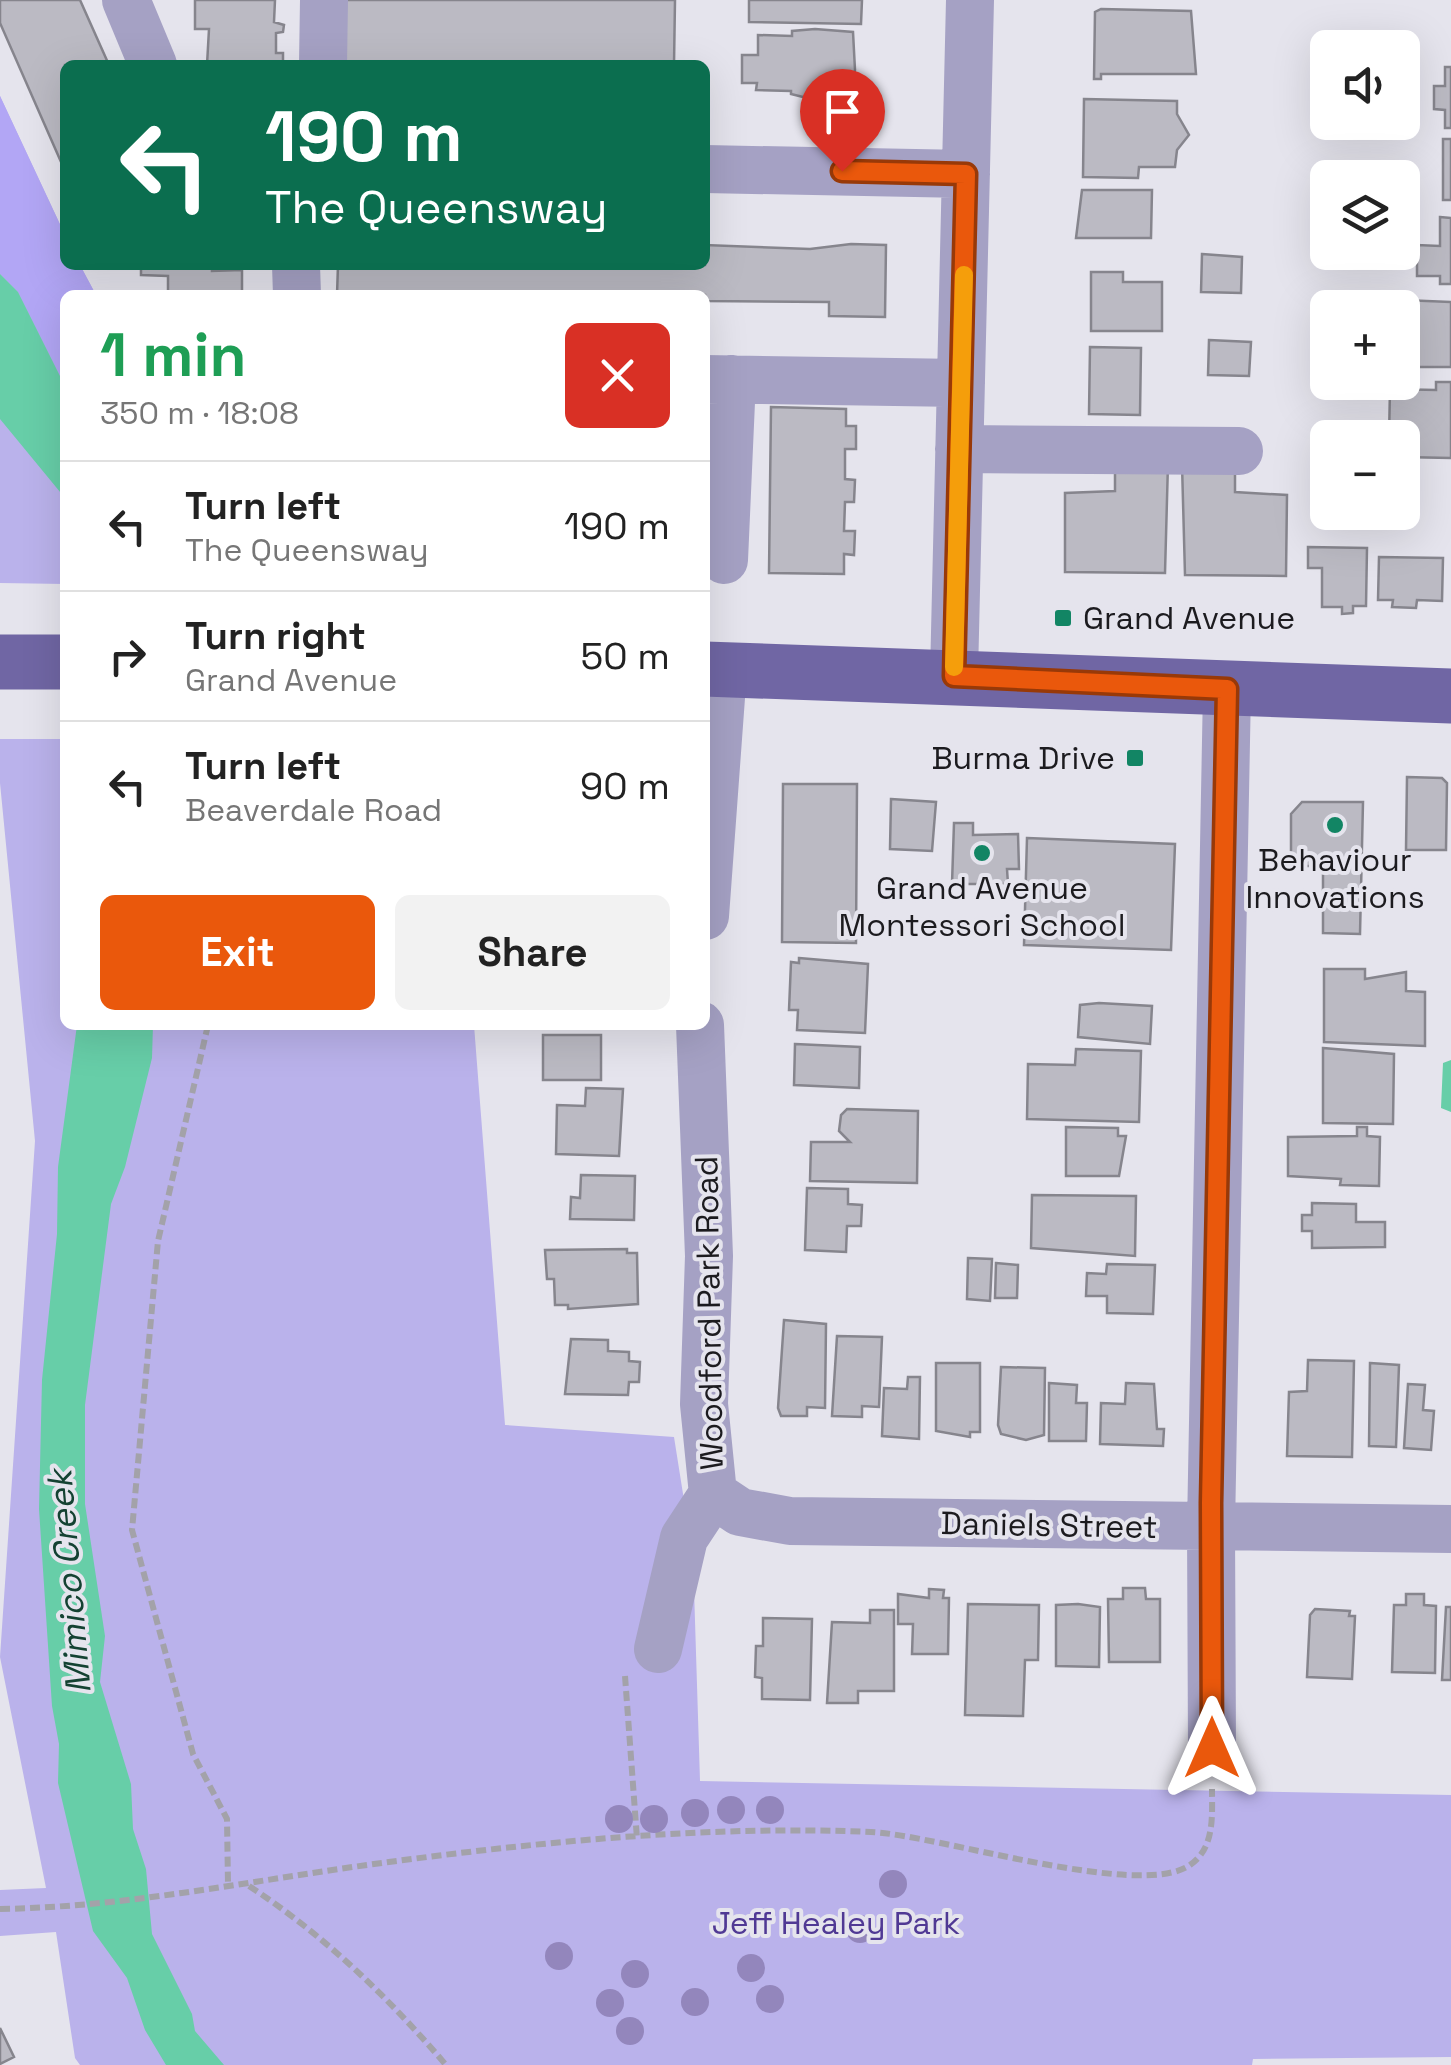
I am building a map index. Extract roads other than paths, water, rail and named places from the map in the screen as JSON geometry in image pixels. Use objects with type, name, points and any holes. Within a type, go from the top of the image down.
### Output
[{"type":"main road","points":[[5,662],[60,662]]},
{"type":"main road","points":[[714,670],[1451,696]]},
{"type":"street","points":[[126,0],[151,60]]},
{"type":"street","points":[[323,60],[324,0]]},
{"type":"street","points":[[954,676],[970,0]]},
{"type":"street","points":[[710,168],[966,174]]},
{"type":"street","points":[[724,560],[718,379],[961,383]]},
{"type":"street","points":[[959,449],[1238,451]]},
{"type":"street","points":[[710,779],[714,670]]},
{"type":"street","points":[[1212,1748],[1211,1527],[1227,689]]},
{"type":"street","name":"Woodford Park Road","points":[[658,1649],[684,1538],[713,1494],[704,1404],[709,1256],[700,1030]]},
{"type":"street","name":"Daniels Street","points":[[713,1494],[740,1512],[790,1520],[1451,1529]]},
{"type":"water","points":[[0,274],[18,292],[60,376],[60,492],[0,419]]},
{"type":"water","name":"Mimico Creek","points":[[76,1030],[153,1030],[152,1058],[125,1167],[111,1204],[85,1405],[85,1504],[105,1636],[100,1682],[131,1784],[133,1829],[146,1869],[152,1934],[192,2014],[195,2031],[224,2065],[166,2065],[145,2030],[127,1978],[93,1931],[58,1783],[59,1744],[52,1706],[39,1509],[42,1380],[57,1234],[58,1167]]},
{"type":"water","points":[[1451,1060],[1451,1112],[1441,1108],[1443,1063]]},
{"type":"place","name":"Grand Avenue","points":[[1063,618]]},
{"type":"place","name":"Burma Drive","points":[[1135,758]]},
{"type":"place","name":"Behaviour Innovations","points":[[1335,825]]},
{"type":"place","name":"Grand Avenue Montessori School","points":[[982,853]]},
{"type":"park label","name":"Jeff Healey Park","points":[[836,1923]]}]
